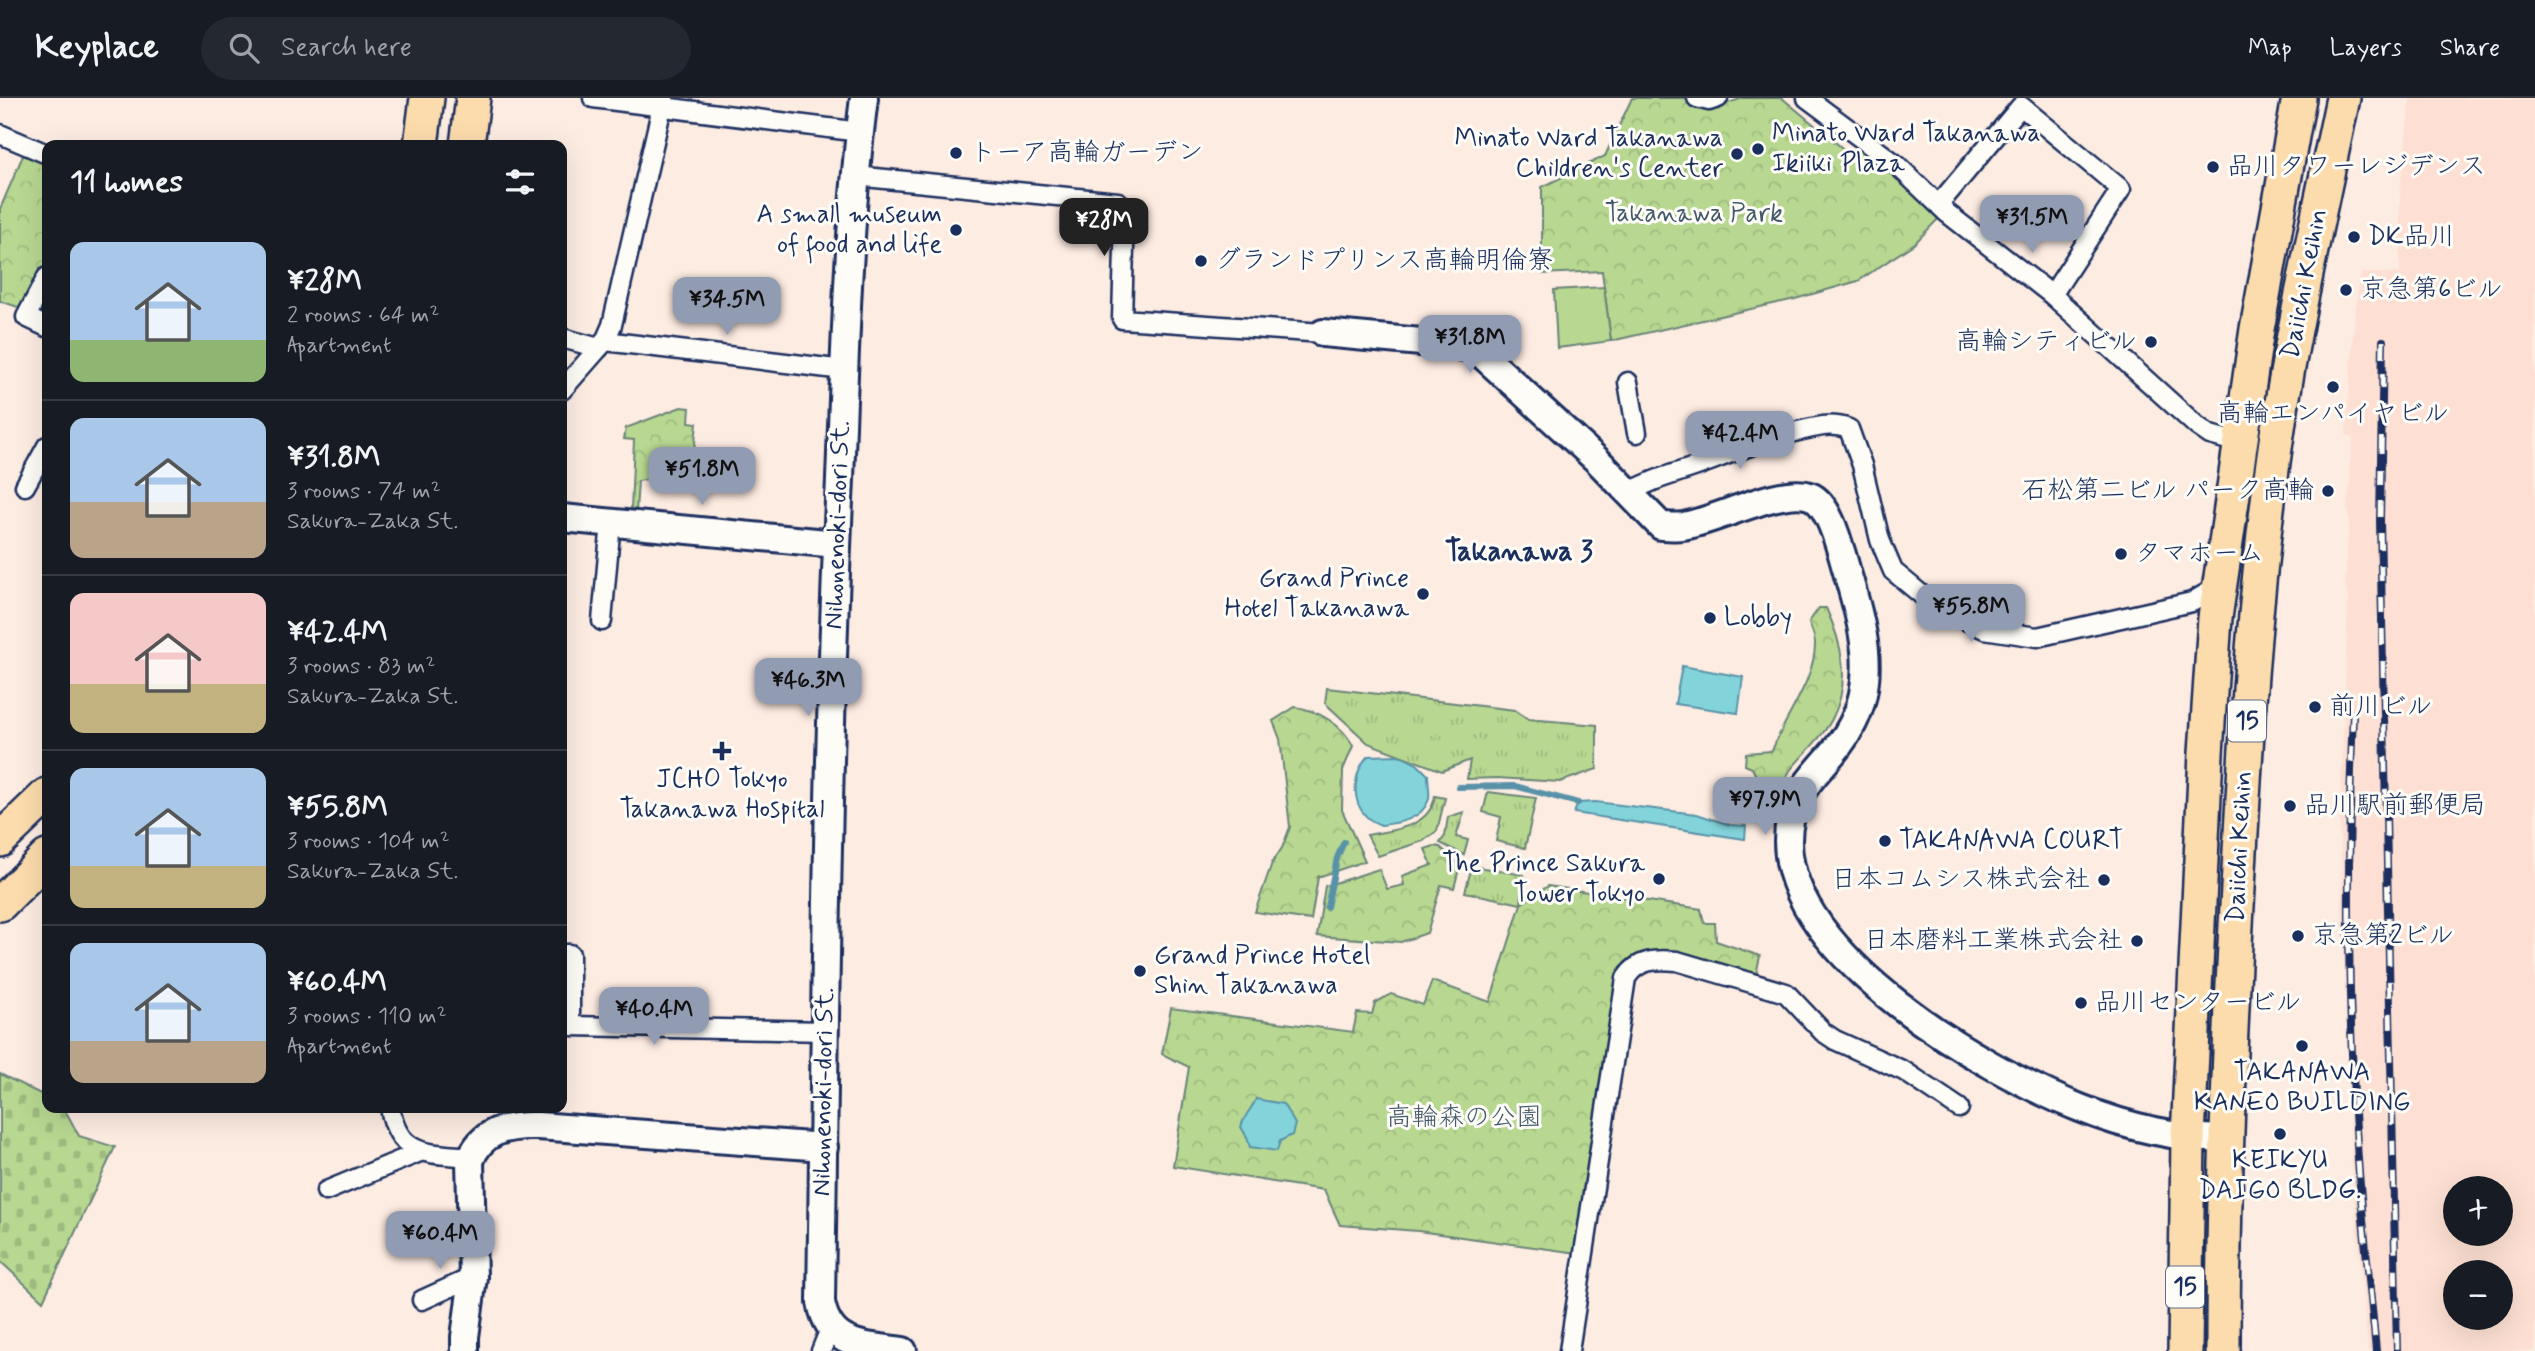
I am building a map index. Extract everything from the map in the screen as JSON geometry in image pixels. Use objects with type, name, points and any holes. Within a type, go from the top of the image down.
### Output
[{"type":"highway","points":[[422,140],[427,98]]},
{"type":"highway","points":[[468,140],[473,98]]},
{"type":"highway","name":"Daiichi Keihin","points":[[2185,1351],[2188,1138],[2206,752],[2219,586],[2257,329],[2299,98]]},
{"type":"highway","name":"Daiichi Keihin","points":[[2224,1351],[2225,1139],[2248,704],[2260,569],[2279,421],[2293,341],[2343,98]]},
{"type":"highway","points":[[0,840],[42,799]]},
{"type":"highway","points":[[0,904],[42,862]]},
{"type":"street","points":[[593,98],[663,103],[860,132]]},
{"type":"street","name":"Nihonenoki-dori St.","points":[[826,1340],[821,1302],[837,544],[855,176],[864,98]]},
{"type":"street","points":[[1697,98],[1709,101],[1718,98]]},
{"type":"street","points":[[1807,98],[1897,165],[1947,213],[2052,295],[2197,426],[2210,435],[2239,443]]},
{"type":"street","points":[[567,384],[602,344],[612,325],[663,103]]},
{"type":"street","points":[[1939,204],[2021,106],[2121,189],[2052,295]]},
{"type":"street","points":[[0,134],[42,152]]},
{"type":"street","points":[[855,176],[1118,202],[1125,213],[1122,319],[1323,333],[1443,344],[1478,351],[1597,460],[1661,526],[1681,526],[1787,494],[1812,497],[1820,504],[1838,538],[1860,616],[1865,642],[1866,673],[1860,704],[1852,725],[1801,789],[1790,816],[1788,843],[1792,871],[1811,911],[1840,949],[1871,982],[1894,1001],[1986,1063],[2082,1109],[2163,1134],[2225,1139]]},
{"type":"street","points":[[42,287],[26,317],[42,325]]},
{"type":"street","points":[[567,339],[844,370]]},
{"type":"street","points":[[1628,382],[1637,433]]},
{"type":"street","points":[[1629,493],[1654,479],[1768,442],[1824,426],[1842,426],[1849,429],[1862,465],[1880,540],[1893,571],[1934,605],[1984,629],[2037,637],[2192,602],[2219,586]]},
{"type":"street","points":[[26,486],[42,456]]},
{"type":"street","points":[[567,518],[837,544]]},
{"type":"street","points":[[602,621],[611,522]]},
{"type":"street","points":[[567,954],[570,954],[570,1026],[825,1031]]},
{"type":"street","points":[[1569,1351],[1626,978],[1631,970],[1645,961],[1677,961],[1786,993],[1823,1032],[1835,1040],[1904,1071],[1959,1108]]},
{"type":"street","points":[[391,1113],[400,1137],[407,1146],[420,1152],[471,1157]]},
{"type":"street","points":[[465,1351],[473,1277],[469,1177],[471,1157],[481,1141],[491,1133],[513,1125],[824,1147]]},
{"type":"street","points":[[326,1191],[420,1152]]},
{"type":"street","points":[[422,1300],[473,1277]]},
{"type":"street","points":[[826,1340],[903,1351]]},
{"type":"shaded area","points":[[2410,98],[2535,98],[2535,1351],[2368,1351],[2352,1170],[2340,823],[2348,598],[2345,583],[2349,520],[2347,506],[2353,439],[2346,434],[2355,311],[2361,273],[2400,273],[2400,192]]},
{"type":"green space","name":"Takanawa Park","points":[[1632,98],[1692,98],[1708,110],[1743,98],[1782,98],[1847,152],[1862,151],[1900,178],[1940,217],[1915,243],[1858,281],[1795,299],[1611,341],[1602,271],[1542,274],[1542,187],[1605,156]]},
{"type":"green space","points":[[24,153],[42,159],[42,275],[24,309],[0,301],[0,209]]},
{"type":"green space","points":[[1604,287],[1611,341],[1557,348],[1554,290]]},
{"type":"green space","points":[[681,407],[690,408],[689,422],[697,423],[692,472],[638,481],[636,511],[631,510],[634,440],[624,439],[626,428]]},
{"type":"green space","points":[[1819,608],[1826,608],[1840,648],[1843,676],[1839,703],[1825,731],[1789,773],[1769,811],[1754,808],[1761,786],[1752,768],[1745,765],[1746,753],[1772,751],[1810,670],[1815,643],[1809,622]]},
{"type":"green space","points":[[1327,688],[1515,710],[1528,719],[1597,725],[1597,769],[1560,782],[1467,779],[1470,760],[1442,771],[1368,743],[1325,703]]},
{"type":"green space","points":[[1295,707],[1312,711],[1329,720],[1343,731],[1353,746],[1343,770],[1342,810],[1365,861],[1318,877],[1311,920],[1255,912],[1272,863],[1282,848],[1290,827],[1280,739],[1273,721]]},
{"type":"green space","points":[[1488,792],[1536,798],[1525,848],[1496,841],[1501,817],[1483,812]]},
{"type":"green space","points":[[1435,796],[1445,798],[1437,831],[1423,841],[1378,856],[1367,835],[1399,829],[1418,821],[1432,807]]},
{"type":"green space","points":[[1464,812],[1456,837],[1468,840],[1464,855],[1440,843],[1445,836],[1448,817]]},
{"type":"green space","points":[[1440,847],[1460,865],[1454,888],[1441,885],[1427,933],[1401,942],[1317,936],[1325,886],[1379,869],[1387,889],[1404,885],[1402,876],[1432,865],[1425,849]]},
{"type":"green space","points":[[1472,866],[1524,875],[1521,904],[1465,892]]},
{"type":"green space","name":"高輪森の公園","points":[[1548,886],[1701,909],[1704,923],[1715,923],[1716,941],[1760,956],[1754,984],[1677,961],[1631,970],[1584,1254],[1418,1231],[1340,1225],[1324,1190],[1173,1166],[1189,1067],[1162,1054],[1171,1008],[1353,1032],[1357,1013],[1372,1014],[1375,1003],[1391,994],[1423,1005],[1432,981],[1490,1002],[1521,904]]},
{"type":"green space","points":[[0,1074],[42,1095],[42,1113],[67,1113],[79,1136],[115,1147],[43,1301],[0,1261]]},
{"type":"water","points":[[1682,666],[1743,677],[1738,713],[1675,704]]},
{"type":"water","points":[[1399,755],[1417,764],[1428,775],[1429,799],[1426,806],[1415,816],[1381,825],[1369,819],[1361,809],[1356,794],[1357,777],[1368,756]]},
{"type":"water","points":[[1595,802],[1697,814],[1730,825],[1746,826],[1745,839],[1574,813],[1578,803]]},
{"type":"water","points":[[1256,1099],[1283,1104],[1295,1124],[1292,1135],[1280,1141],[1277,1151],[1250,1147],[1241,1127]]},
{"type":"waterway","points":[[1458,787],[1515,786],[1578,803]]},
{"type":"waterway","points":[[1327,907],[1337,858],[1344,842]]},
{"type":"railway","points":[[2383,341],[2380,521],[2397,1351]]},
{"type":"railway","points":[[2353,714],[2349,875],[2351,1037],[2359,1170],[2376,1351]]},
{"type":"place","name":"Minato Ward Takanawa Ikiiki Plaza","points":[[1758,149]]},
{"type":"place","name":"トーア高輪ガーデン","points":[[956,153]]},
{"type":"place","name":"Minato Ward Takanawa Children's Center","points":[[1737,154]]},
{"type":"place","name":"品川タワーレジデンス","points":[[2213,167]]},
{"type":"place","name":"A small museum of food and life","points":[[956,230]]},
{"type":"place","name":"DK品川","points":[[2354,237]]},
{"type":"place","name":"グランドプリンス高輪明倫寮","points":[[1201,261]]},
{"type":"place","name":"京急第6ビル","points":[[2346,290]]},
{"type":"place","name":"高輪シティビル","points":[[2151,342]]},
{"type":"place","name":"高輪エンパイヤビル","points":[[2333,387]]},
{"type":"place","name":"石松第二ビル パーク高輪","points":[[2328,491]]},
{"type":"place","name":"タマホーム","points":[[2121,554]]},
{"type":"place","name":"Grand Prince Hotel Takanawa","points":[[1423,594]]},
{"type":"place","name":"Lobby","points":[[1710,618]]},
{"type":"place","name":"前川ビル","points":[[2315,707]]},
{"type":"place","name":"JCHO Tokyo Takanawa Hospital","points":[[722,751]]},
{"type":"place","name":"品川駅前郵便局","points":[[2290,806]]},
{"type":"place","name":"TAKANAWA COURT","points":[[1885,841]]},
{"type":"place","name":"The Prince Sakura Tower Tokyo","points":[[1659,879]]},
{"type":"place","name":"日本コムシス株式会社","points":[[2104,880]]},
{"type":"place","name":"京急第2ビル","points":[[2298,936]]},
{"type":"place","name":"日本磨料工業株式会社","points":[[2137,941]]},
{"type":"place","name":"Grand Prince Hotel Shin Takanawa","points":[[1140,971]]},
{"type":"place","name":"品川センタービル","points":[[2081,1003]]},
{"type":"place","name":"TAKANAWA KANEO BUILDING","points":[[2302,1046]]},
{"type":"place","name":"KEIKYU DAIGO BLDG.","points":[[2280,1134]]},
{"type":"district","name":"Takanawa 3","points":[[1519,552]]}]
